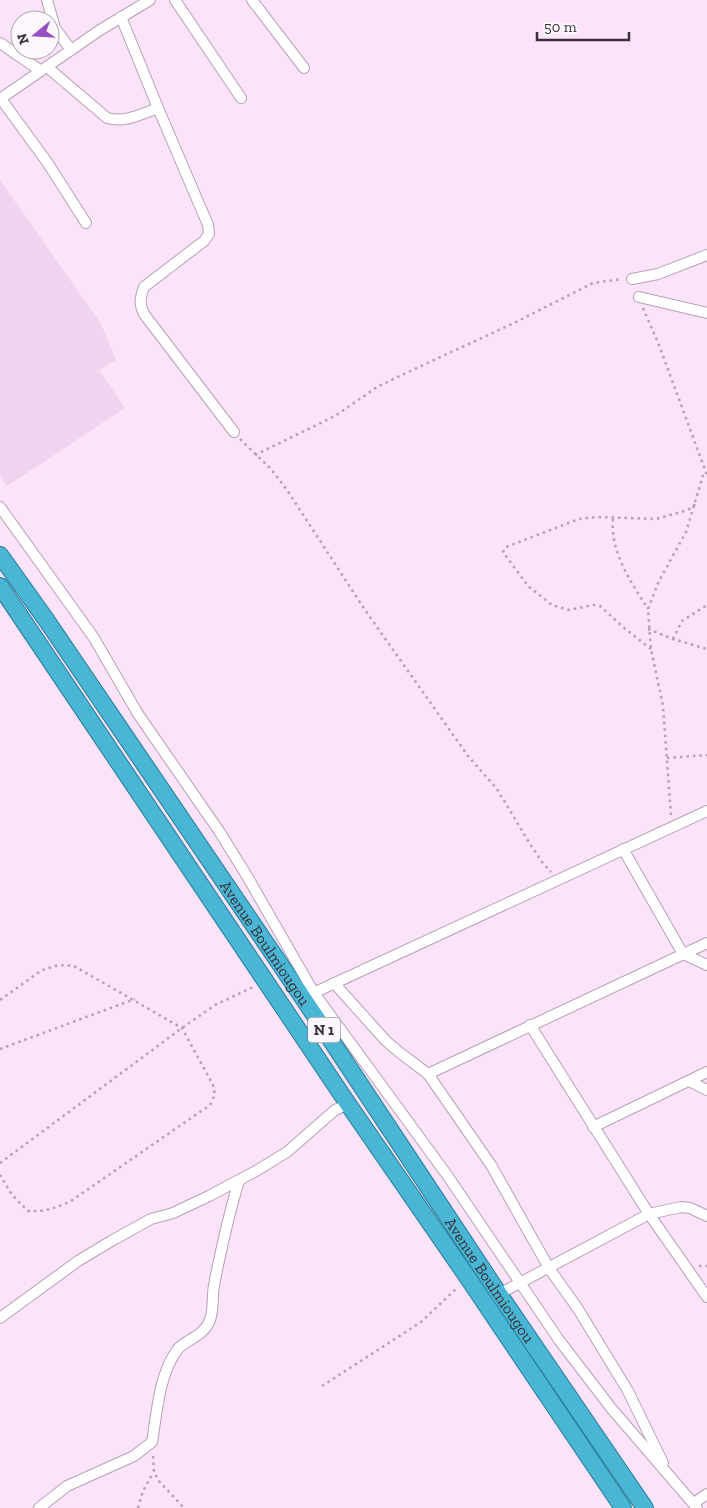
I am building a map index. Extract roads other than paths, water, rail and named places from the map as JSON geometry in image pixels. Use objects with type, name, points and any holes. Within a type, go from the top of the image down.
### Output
[{"type":"highway","name":"Avenue Boulmiougou","points":[[0,555],[309,995],[499,1294],[645,1508]]},
{"type":"highway","name":"Avenue Boulmiougou","points":[[3,596],[623,1508]]},
{"type":"street","points":[[47,0],[55,28],[71,50]]},
{"type":"street","points":[[86,223],[47,162],[0,99],[121,17],[150,0]]},
{"type":"street","points":[[175,0],[241,98]]},
{"type":"street","points":[[252,0],[304,68]]},
{"type":"street","points":[[121,17],[208,225],[209,234],[204,241],[144,287],[140,297],[140,306],[144,314],[234,432]]},
{"type":"street","points":[[0,43],[44,69],[107,118],[116,120],[126,119],[158,108]]},
{"type":"street","points":[[632,279],[658,274],[707,255]]},
{"type":"street","points":[[638,297],[707,313]]},
{"type":"street","points":[[0,507],[94,638],[138,714],[247,876],[309,995],[448,1174],[559,1340],[611,1408],[695,1506],[707,1494]]},
{"type":"street","points":[[3,596],[22,588]]},
{"type":"street","points":[[309,995],[707,811]]},
{"type":"street","points":[[624,849],[683,954],[707,965]]},
{"type":"street","points":[[428,1074],[707,943]]},
{"type":"street","points":[[334,984],[386,1040],[428,1074],[491,1165],[549,1268],[578,1309],[628,1391],[668,1475]]},
{"type":"street","points":[[530,1025],[649,1214],[707,1297]]},
{"type":"street","points":[[593,1127],[707,1072]]},
{"type":"street","points":[[689,1081],[707,1090]]},
{"type":"street","points":[[0,1318],[78,1261],[113,1240],[151,1219],[173,1213],[227,1185],[239,1181],[287,1152],[335,1110],[348,1104]]},
{"type":"street","points":[[39,1508],[67,1486],[134,1456],[152,1442],[166,1370],[178,1348],[198,1336],[210,1320],[214,1286],[220,1263],[225,1228],[239,1181]]},
{"type":"street","points":[[499,1294],[649,1214],[681,1207],[690,1208],[707,1216]]}]
